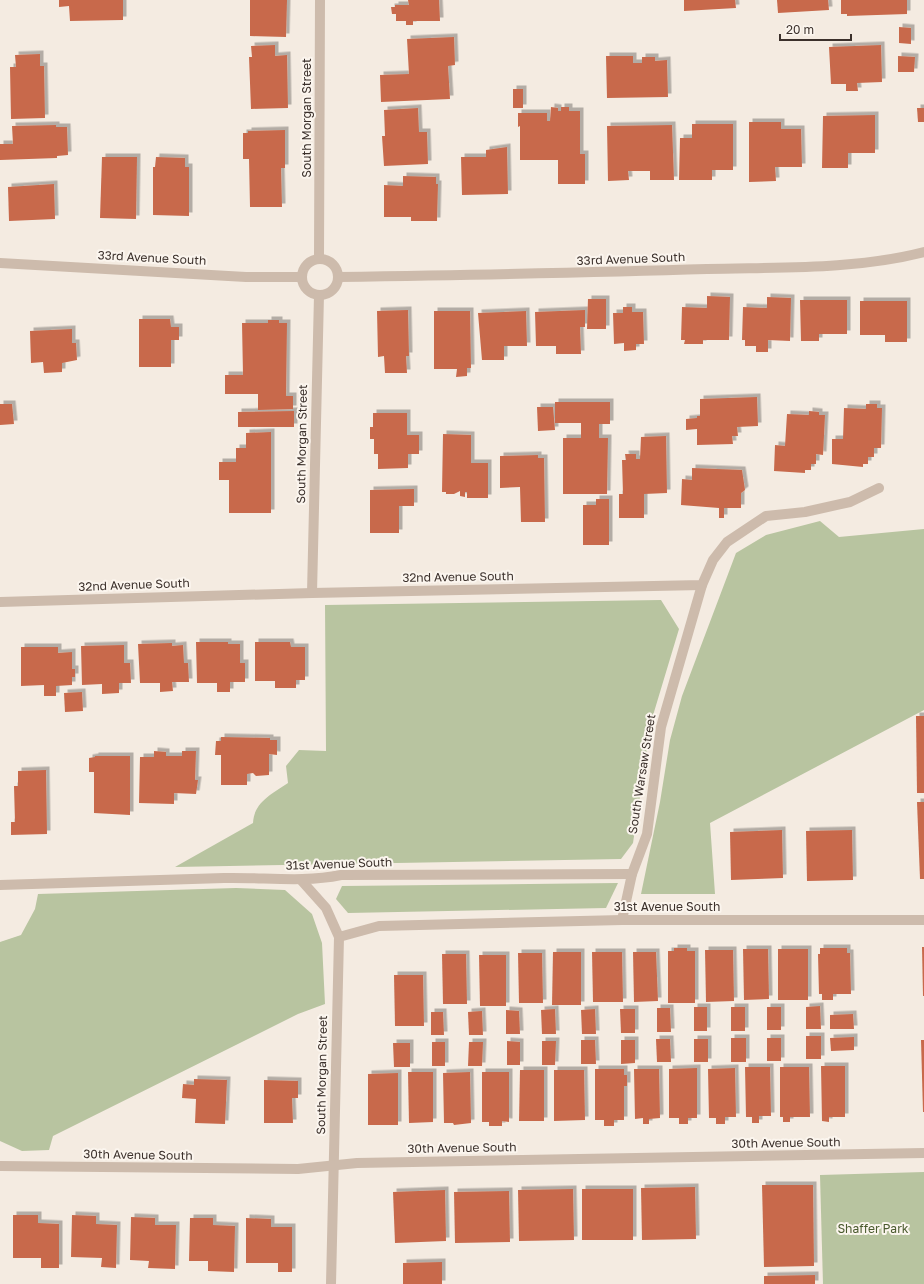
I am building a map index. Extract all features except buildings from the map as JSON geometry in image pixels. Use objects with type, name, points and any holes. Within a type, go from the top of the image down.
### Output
[{"type":"street","name":"South Morgan Street","points":[[319,259],[320,0]]},
{"type":"street","name":"33rd Avenue South","points":[[338,277],[596,273],[831,266],[879,260],[924,252]]},
{"type":"street","points":[[319,259],[328,261],[333,265],[336,269],[338,277],[336,287],[332,291],[327,294],[319,295],[310,293],[305,289],[302,277],[306,266],[310,262],[319,259]]},
{"type":"street","name":"33rd Avenue South","points":[[0,263],[246,277],[302,277]]},
{"type":"street","name":"South Morgan Street","points":[[312,593],[319,295]]},
{"type":"street","points":[[702,585],[713,560],[727,542],[766,516],[805,512],[850,502],[879,488]]},
{"type":"street","name":"32nd Avenue South","points":[[0,602],[312,593],[702,585]]},
{"type":"street","name":"South Warsaw Street","points":[[622,920],[632,874],[647,834],[661,727],[702,585]]},
{"type":"street","name":"31st Avenue South","points":[[0,885],[226,878],[318,880],[342,875],[632,874]]},
{"type":"street","name":"South Morgan Street","points":[[301,880],[326,908],[339,937],[331,1284]]},
{"type":"street","name":"31st Avenue South","points":[[339,937],[379,926],[622,920],[924,920]]},
{"type":"street","name":"30th Avenue South","points":[[0,1166],[298,1169],[365,1163],[924,1153]]},
{"type":"green space","points":[[820,521],[839,537],[924,529],[924,710],[710,823],[715,894],[641,894],[660,802],[670,740],[682,696],[736,553],[766,535]]},
{"type":"green space","points":[[661,600],[679,629],[651,722],[633,843],[621,859],[175,867],[253,823],[254,816],[260,804],[288,783],[286,766],[299,750],[326,751],[325,605]]},
{"type":"green space","points":[[618,883],[606,908],[348,913],[336,899],[342,886]]},
{"type":"green space","points":[[236,888],[285,890],[312,914],[322,943],[325,1004],[298,1014],[53,1136],[49,1150],[22,1151],[0,1141],[0,942],[21,935],[35,909],[38,894]]},
{"type":"green space","name":"Shaffer Park","points":[[924,1172],[924,1284],[823,1284],[820,1175]]}]
